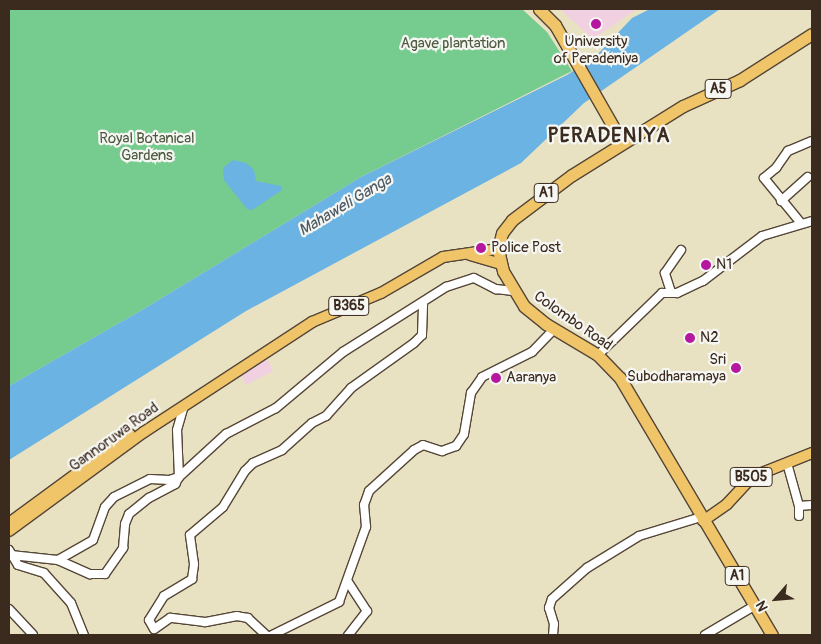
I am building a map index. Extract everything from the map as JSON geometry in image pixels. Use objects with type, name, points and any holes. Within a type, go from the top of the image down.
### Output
[{"type":"highway","points":[[532,9],[572,57]]},
{"type":"highway","points":[[539,9],[555,25],[622,142]]},
{"type":"highway","name":"A5","points":[[622,142],[683,106],[740,80],[810,36]]},
{"type":"highway","name":"A1","points":[[498,249],[502,233],[516,216],[622,142]]},
{"type":"highway","name":"Colombo Road","points":[[498,249],[501,264],[513,291],[529,311],[554,329],[598,355],[626,388],[772,635]]},
{"type":"main road","name":"Gannoruwa Road","points":[[9,523],[57,493],[237,369],[312,322],[380,293],[443,257],[498,249]]},
{"type":"main road","name":"Gannoruwa Road","points":[[464,254],[501,264]]},
{"type":"main road","name":"Gannoruwa Road","points":[[9,531],[133,431],[221,376],[237,369]]},
{"type":"main road","name":"B505","points":[[702,519],[727,504],[748,480],[812,453]]},
{"type":"street","points":[[800,222],[764,178],[776,168],[788,152],[812,141]]},
{"type":"street","points":[[781,201],[808,177]]},
{"type":"street","points":[[598,355],[662,293],[685,290],[703,281],[762,236],[800,222],[812,220]]},
{"type":"street","points":[[671,292],[664,273],[680,250]]},
{"type":"street","points":[[10,552],[58,560],[90,574],[105,574],[123,548],[125,524],[129,514],[149,498],[175,484],[179,477],[226,434],[276,408],[343,352],[423,304],[446,287],[468,278],[513,291]]},
{"type":"street","points":[[266,635],[248,618],[237,616],[205,622],[170,618],[154,629],[149,620],[164,596],[192,578],[194,564],[190,535],[223,508],[246,470],[253,463],[282,450],[312,423],[326,416],[351,388],[414,343],[422,335],[423,304]]},
{"type":"street","points":[[272,635],[335,606],[348,582],[366,528],[364,505],[369,491],[414,450],[423,446],[442,451],[456,446],[464,434],[471,393],[482,377],[532,352],[554,329]]},
{"type":"street","points":[[179,477],[177,430],[184,406]]},
{"type":"street","points":[[787,463],[799,506],[799,516]]},
{"type":"street","points":[[58,560],[93,540],[105,507],[114,497],[150,478],[169,480],[179,477]]},
{"type":"street","points":[[799,506],[812,505]]},
{"type":"street","points":[[553,635],[554,624],[549,608],[552,598],[587,568],[639,536],[702,519]]},
{"type":"street","points":[[10,552],[18,565],[44,574],[71,604],[84,635]]},
{"type":"street","points":[[348,582],[367,611],[348,635]]},
{"type":"street","points":[[705,635],[754,606]]},
{"type":"street","points":[[9,609],[32,635]]},
{"type":"shaded area","name":"University of Peradeniya","points":[[560,9],[637,9],[593,39]]},
{"type":"shaded area","points":[[267,359],[273,371],[246,385],[241,375]]},
{"type":"green space","name":"Royal Botanical Gardens","points":[[9,9],[522,9],[547,32],[572,71],[361,177],[142,310],[9,386]]},
{"type":"water","name":"Mahaweli Ganga","points":[[650,9],[720,9],[584,103],[521,163],[246,311],[9,460],[9,386],[142,310],[361,177],[567,75],[595,57],[632,18]]},
{"type":"water","points":[[233,160],[246,163],[254,170],[256,181],[281,186],[282,190],[252,210],[247,209],[224,180],[223,168]]},
{"type":"place","name":"University of Peradeniya","points":[[596,24]]},
{"type":"place","name":"Police Post","points":[[481,248]]},
{"type":"place","name":"N1","points":[[706,265]]},
{"type":"place","name":"N2","points":[[690,338]]},
{"type":"place","name":"Sri Subodharamaya","points":[[736,368]]},
{"type":"place","name":"Aaranya","points":[[496,378]]},
{"type":"district","name":"PERADENIYA","points":[[609,135]]},
{"type":"park label","name":"Agave plantation","points":[[453,44]]}]
